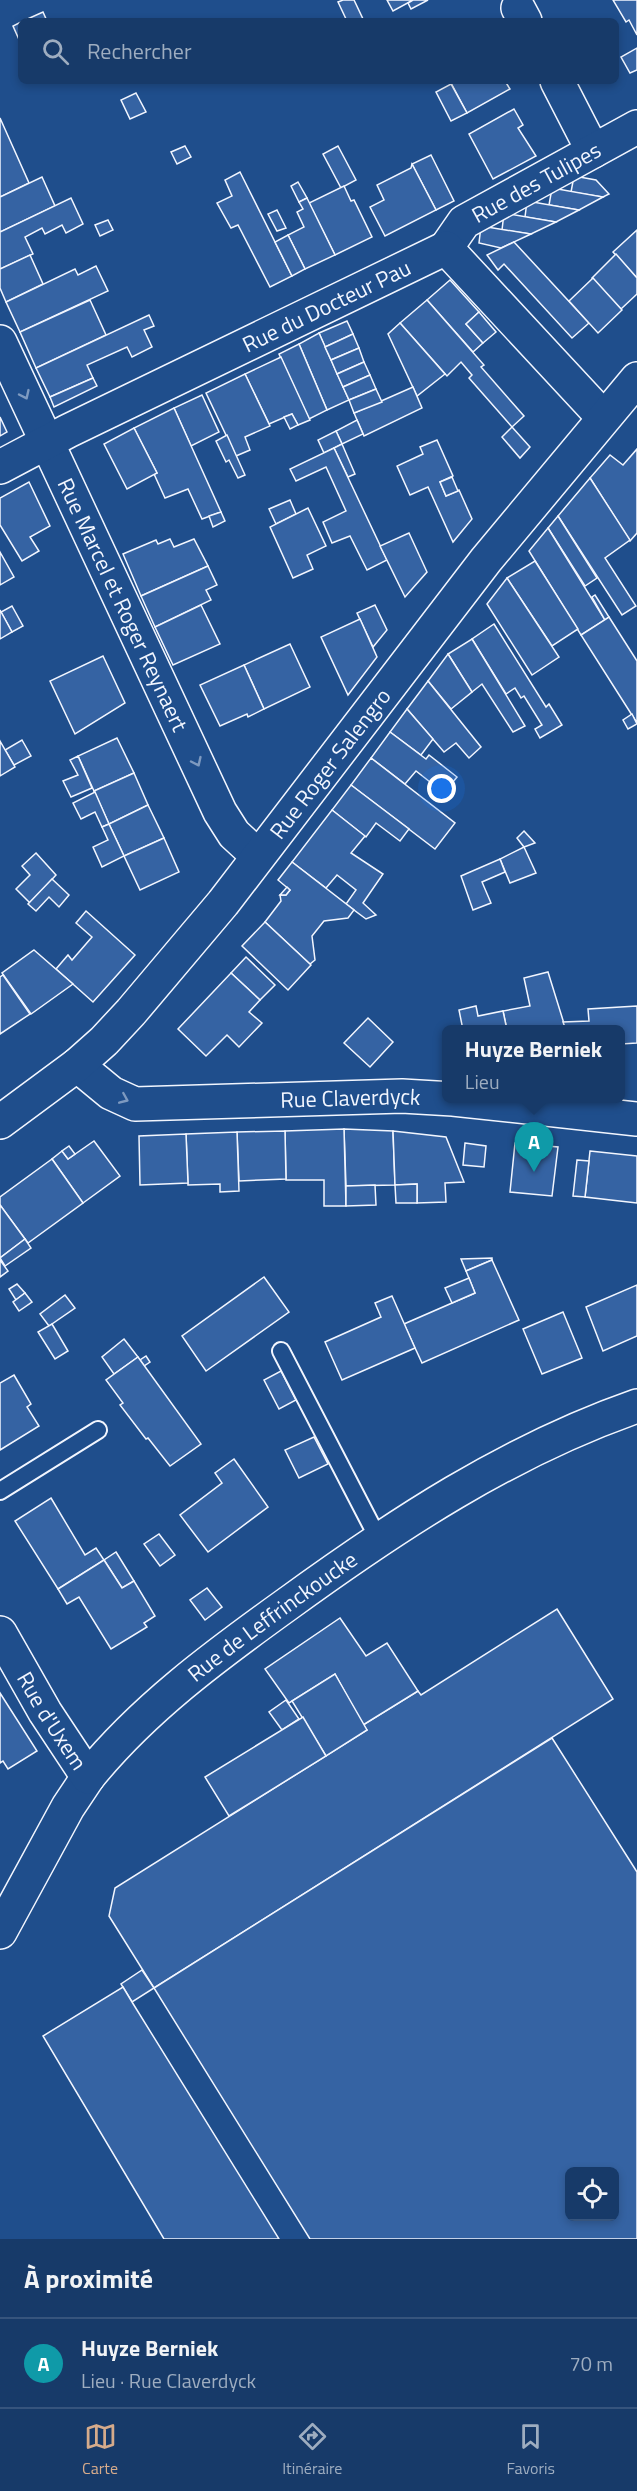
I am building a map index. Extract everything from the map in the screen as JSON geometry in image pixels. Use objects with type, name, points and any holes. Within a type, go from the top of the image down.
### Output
[{"type":"street","points":[[558,84],[593,151]]},
{"type":"street","name":"Rue des Tulipes","points":[[446,248],[464,222],[637,127]]},
{"type":"street","points":[[446,248],[603,417]]},
{"type":"street","name":"Rue du Docteur Pau","points":[[0,467],[47,441],[446,248]]},
{"type":"street","name":"Rue Marcel et Roger Reynaert","points":[[0,342],[220,812],[234,834],[258,856]]},
{"type":"street","name":"Rue Roger Salengro","points":[[0,1122],[77,1065],[131,1012],[223,903],[486,560],[637,379]]},
{"type":"street","name":"Rue Claverdyck","points":[[77,1065],[111,1094],[135,1104],[402,1096],[442,1099]]},
{"type":"street","name":"Rue Claverdyck","points":[[490,1103],[637,1119]]},
{"type":"street","name":"Rue de Leffrinckoucke","points":[[0,1932],[68,1807],[88,1777],[137,1723],[187,1680],[255,1627],[378,1540],[450,1493],[526,1452],[637,1406]]},
{"type":"street","name":"Rue d'Uxem","points":[[0,1633],[45,1712],[88,1777]]},
{"type":"lane","points":[[281,1351],[378,1540]]},
{"type":"lane","points":[[0,1491],[98,1430]]},
{"type":"building","points":[[354,0],[363,18],[346,18],[338,2]]},
{"type":"building","points":[[387,0],[413,0],[393,11]]},
{"type":"building","points":[[413,0],[428,0],[411,9],[408,3]]},
{"type":"building","points":[[613,0],[637,0],[637,35],[629,20],[626,22]]},
{"type":"building","points":[[43,12],[46,18],[30,18]]},
{"type":"building","points":[[18,24],[18,37],[13,26]]},
{"type":"building","points":[[637,48],[637,70],[630,73],[621,57]]},
{"type":"building","points":[[451,84],[467,113],[451,121],[436,92]]},
{"type":"building","points":[[452,84],[507,84],[510,89],[467,113]]},
{"type":"building","points":[[136,93],[146,112],[130,119],[121,100]]},
{"type":"building","points":[[514,109],[523,125],[518,128],[536,156],[493,179],[469,134]]},
{"type":"building","points":[[0,118],[29,183],[0,197]]},
{"type":"building","points":[[185,146],[191,157],[177,164],[171,152]]},
{"type":"building","points":[[338,146],[356,180],[341,188],[323,154]]},
{"type":"building","points":[[431,155],[454,201],[436,210],[412,164]]},
{"type":"building","points":[[412,164],[436,210],[385,236],[370,207],[384,200],[377,185],[411,168]]},
{"type":"building","points":[[240,172],[292,276],[270,287],[238,225],[231,228],[217,203],[232,196],[225,180]]},
{"type":"building","points":[[574,176],[596,180],[609,194],[603,197],[571,192]]},
{"type":"building","points":[[42,177],[55,206],[0,232],[0,197]]},
{"type":"building","points":[[298,182],[307,198],[299,202],[291,186]]},
{"type":"building","points":[[344,186],[351,201],[354,200],[372,237],[335,255],[309,203]]},
{"type":"building","points":[[552,188],[603,197],[579,210],[549,205]]},
{"type":"building","points":[[71,198],[83,224],[66,233],[62,225],[45,234],[42,228],[25,237],[33,254],[0,269],[0,232]]},
{"type":"building","points":[[307,198],[335,255],[305,269],[288,235],[304,227],[297,212],[303,209],[299,202]]},
{"type":"building","points":[[527,201],[579,210],[556,222],[525,217]]},
{"type":"building","points":[[277,210],[286,228],[277,231],[268,214]]},
{"type":"building","points":[[504,213],[556,222],[531,234],[502,230]]},
{"type":"building","points":[[108,220],[113,230],[100,236],[95,225]]},
{"type":"building","points":[[481,226],[531,234],[501,248],[479,243]]},
{"type":"building","points":[[637,230],[637,278],[613,252]]},
{"type":"building","points":[[288,235],[305,269],[292,276],[275,242]]},
{"type":"building","points":[[514,242],[589,323],[572,338],[504,264],[498,270],[487,255]]},
{"type":"building","points":[[616,254],[637,278],[637,294],[621,309],[592,278]]},
{"type":"building","points":[[30,255],[43,284],[6,302],[0,288],[0,269]]},
{"type":"building","points":[[96,266],[108,291],[20,332],[6,302],[75,269],[78,275]]},
{"type":"building","points":[[593,278],[622,310],[598,333],[569,301]]},
{"type":"building","points":[[450,280],[479,312],[466,324],[483,343],[473,352],[427,300]]},
{"type":"building","points":[[90,300],[106,335],[36,368],[20,332]]},
{"type":"building","points":[[427,300],[484,365],[481,367],[524,416],[512,427],[469,378],[472,375],[461,362],[447,376],[400,323]]},
{"type":"building","points":[[479,312],[496,332],[483,343],[466,324]]},
{"type":"building","points":[[149,315],[154,326],[144,330],[152,347],[132,357],[127,347],[87,365],[93,378],[50,397],[36,368]]},
{"type":"building","points":[[347,321],[353,334],[325,347],[319,333]]},
{"type":"building","points":[[400,323],[445,374],[417,396],[388,334]]},
{"type":"building","points":[[319,333],[349,400],[327,410],[299,344]]},
{"type":"building","points":[[353,334],[359,348],[331,360],[325,347]]},
{"type":"building","points":[[299,344],[327,410],[309,419],[279,354]]},
{"type":"building","points":[[359,348],[364,362],[337,374],[331,360]]},
{"type":"building","points":[[281,357],[310,420],[298,425],[292,414],[269,424],[245,374]]},
{"type":"building","points":[[364,362],[370,375],[343,387],[337,374]]},
{"type":"building","points":[[245,374],[270,426],[245,437],[250,450],[236,456],[206,393]]},
{"type":"building","points":[[370,375],[376,389],[349,400],[343,387]]},
{"type":"building","points":[[93,378],[97,386],[54,407],[50,397]]},
{"type":"building","points":[[413,387],[422,408],[364,436],[354,413]]},
{"type":"building","points":[[376,389],[382,402],[354,413],[349,400]]},
{"type":"building","points":[[202,395],[219,432],[191,446],[174,408]]},
{"type":"building","points":[[174,408],[221,512],[202,519],[188,489],[165,498],[154,474],[157,473],[134,428]]},
{"type":"building","points":[[292,414],[298,425],[290,429],[284,417]]},
{"type":"building","points":[[0,417],[7,432],[0,436]]},
{"type":"building","points":[[357,420],[363,434],[342,444],[336,431]]},
{"type":"building","points":[[512,427],[530,447],[520,458],[502,437]]},
{"type":"building","points":[[134,428],[157,473],[127,489],[104,444]]},
{"type":"building","points":[[336,431],[342,444],[324,453],[318,440]]},
{"type":"building","points":[[227,435],[245,475],[238,478],[229,460],[226,462],[216,441]]},
{"type":"building","points":[[437,440],[453,476],[440,482],[446,496],[459,490],[472,519],[453,542],[428,487],[410,495],[397,466],[423,454],[420,447]]},
{"type":"building","points":[[342,444],[355,474],[348,477],[334,448]]},
{"type":"building","points":[[334,448],[387,560],[367,570],[350,536],[332,543],[323,522],[346,511],[326,467],[296,481],[290,469]]},
{"type":"building","points":[[637,449],[637,533],[630,541],[590,478],[610,455],[623,465]]},
{"type":"building","points":[[452,477],[458,491],[446,496],[440,482]]},
{"type":"building","points":[[590,478],[630,540],[605,558],[636,606],[622,615],[558,516]]},
{"type":"building","points":[[29,482],[50,526],[30,537],[39,551],[22,561],[0,525],[0,498]]},
{"type":"building","points":[[290,500],[296,514],[276,524],[269,509]]},
{"type":"building","points":[[308,508],[326,546],[307,555],[313,569],[293,578],[270,527]]},
{"type":"building","points":[[221,512],[225,521],[213,527],[209,516]]},
{"type":"building","points":[[558,516],[597,578],[585,586],[548,528]]},
{"type":"building","points":[[548,528],[605,620],[581,635],[529,551]]},
{"type":"building","points":[[409,533],[427,572],[405,597],[380,546]]},
{"type":"building","points":[[170,539],[174,547],[194,539],[208,566],[141,596],[123,554],[156,540],[158,544]]},
{"type":"building","points":[[0,552],[14,577],[0,585]]},
{"type":"building","points":[[535,561],[578,629],[552,646],[507,578]]},
{"type":"building","points":[[208,566],[217,585],[206,590],[211,600],[155,627],[141,596]]},
{"type":"building","points":[[507,578],[559,657],[532,675],[487,604]]},
{"type":"building","points":[[595,595],[609,617],[605,620],[592,597]]},
{"type":"building","points":[[201,605],[220,644],[173,665],[155,627]]},
{"type":"building","points":[[375,605],[387,630],[373,647],[357,613]]},
{"type":"building","points":[[12,606],[23,626],[12,632],[1,612]]},
{"type":"building","points":[[0,610],[12,632],[0,639]]},
{"type":"building","points":[[609,617],[637,661],[637,723],[581,635]]},
{"type":"building","points":[[360,619],[377,657],[348,695],[321,637]]},
{"type":"building","points":[[494,624],[546,707],[549,704],[562,725],[540,738],[535,729],[542,725],[524,696],[521,698],[515,688],[506,694],[472,639]]},
{"type":"building","points":[[472,639],[525,726],[513,732],[482,684],[472,692],[448,654]]},
{"type":"building","points":[[290,644],[310,687],[264,709],[244,665]]},
{"type":"building","points":[[448,654],[472,692],[451,709],[428,681]]},
{"type":"building","points":[[103,656],[125,703],[75,734],[50,681]]},
{"type":"building","points":[[244,665],[264,709],[220,726],[200,685]]},
{"type":"building","points":[[428,681],[481,747],[469,758],[456,743],[444,752],[407,709]]},
{"type":"building","points":[[407,709],[433,739],[421,755],[390,732]]},
{"type":"building","points":[[632,714],[637,724],[628,729],[623,720]]},
{"type":"building","points":[[390,732],[426,759],[429,755],[457,777],[444,793],[416,771],[405,784],[371,758]]},
{"type":"building","points":[[117,738],[134,773],[94,791],[78,756]]},
{"type":"building","points":[[22,740],[31,756],[14,765],[5,750]]},
{"type":"building","points":[[0,741],[15,767],[0,776]]},
{"type":"building","points":[[78,756],[92,788],[71,797],[63,781],[78,775],[70,760]]},
{"type":"building","points":[[371,758],[455,823],[435,849],[351,785]]},
{"type":"building","points":[[134,773],[148,805],[109,824],[94,791]]},
{"type":"building","points":[[351,785],[409,829],[400,841],[376,823],[366,837],[332,810]]},
{"type":"building","points":[[95,792],[109,824],[102,827],[95,812],[81,819],[73,803]]},
{"type":"building","points":[[148,805],[164,838],[124,856],[109,824]]},
{"type":"building","points":[[332,810],[365,836],[351,853],[383,874],[363,903],[376,915],[366,919],[346,904],[356,890],[337,875],[326,888],[292,862]]},
{"type":"building","points":[[109,824],[124,856],[102,867],[93,847],[108,840],[102,827]]},
{"type":"building","points":[[524,831],[535,843],[524,847],[517,838]]},
{"type":"building","points":[[164,838],[179,872],[140,890],[124,856]]},
{"type":"building","points":[[524,847],[536,873],[510,883],[500,859]]},
{"type":"building","points":[[36,853],[56,875],[30,903],[16,889],[30,875],[22,866]]},
{"type":"building","points":[[500,859],[505,872],[482,882],[491,903],[473,910],[461,876]]},
{"type":"building","points":[[292,862],[354,910],[348,918],[324,921],[312,936],[315,960],[310,964],[265,922],[281,901],[280,895],[286,895],[290,890],[278,880]]},
{"type":"building","points":[[52,879],[69,895],[59,907],[49,897],[36,911],[28,904]]},
{"type":"building","points":[[287,887],[290,890],[286,895],[280,895]]},
{"type":"building","points":[[86,911],[135,955],[93,1002],[56,969],[68,955],[72,960],[92,937],[76,923]]},
{"type":"building","points":[[265,922],[311,965],[288,990],[242,946]]},
{"type":"building","points":[[34,950],[73,984],[31,1014],[2,973]]},
{"type":"building","points":[[246,957],[275,985],[260,1000],[231,973]]},
{"type":"building","points":[[548,972],[564,1025],[506,1025],[503,1011],[530,1006],[524,978]]},
{"type":"building","points":[[231,973],[260,1000],[249,1012],[262,1023],[239,1047],[227,1035],[206,1056],[178,1029]]},
{"type":"building","points":[[3,975],[30,1014],[0,1034],[0,977]]},
{"type":"building","points":[[476,1006],[478,1016],[503,1011],[506,1025],[462,1025],[459,1010]]},
{"type":"building","points":[[637,1006],[637,1043],[625,1044],[625,1025],[564,1025],[563,1022],[589,1021],[588,1009]]},
{"type":"building","points":[[368,1018],[393,1042],[370,1067],[344,1043]]},
{"type":"building","points":[[344,1129],[393,1131],[395,1185],[346,1186]]},
{"type":"building","points":[[344,1129],[346,1206],[324,1206],[324,1180],[286,1180],[285,1131]]},
{"type":"building","points":[[285,1131],[286,1179],[239,1181],[237,1132]]},
{"type":"building","points":[[393,1131],[446,1137],[464,1182],[445,1183],[446,1202],[417,1203],[417,1184],[395,1185]]},
{"type":"building","points":[[237,1132],[239,1191],[220,1192],[220,1184],[188,1185],[186,1134]]},
{"type":"building","points":[[186,1134],[188,1183],[140,1185],[139,1136]]},
{"type":"building","points":[[94,1141],[120,1176],[83,1203],[52,1159],[62,1151],[68,1159]]},
{"type":"building","points":[[465,1143],[486,1146],[484,1167],[463,1165]]},
{"type":"building","points":[[515,1143],[558,1147],[552,1196],[510,1192]]},
{"type":"building","points":[[69,1146],[75,1154],[68,1159],[62,1151]]},
{"type":"building","points":[[590,1151],[637,1156],[637,1203],[585,1197]]},
{"type":"building","points":[[52,1159],[83,1203],[28,1243],[0,1205],[0,1197]]},
{"type":"building","points":[[577,1160],[589,1161],[585,1197],[573,1196]]},
{"type":"building","points":[[417,1184],[417,1203],[396,1203],[395,1185]]},
{"type":"building","points":[[375,1185],[376,1205],[346,1206],[346,1186]]},
{"type":"building","points":[[0,1205],[25,1239],[0,1258]]},
{"type":"building","points":[[25,1239],[31,1248],[5,1266],[0,1258]]},
{"type":"building","points":[[492,1258],[466,1271],[461,1259]]},
{"type":"building","points":[[0,1260],[8,1271],[0,1277]]},
{"type":"building","points":[[492,1260],[519,1320],[422,1363],[404,1324],[475,1293],[466,1271]]},
{"type":"building","points":[[264,1277],[289,1312],[206,1371],[182,1336]]},
{"type":"building","points":[[469,1278],[475,1293],[452,1303],[445,1288]]},
{"type":"building","points":[[17,1284],[25,1293],[16,1300],[9,1289]]},
{"type":"building","points":[[637,1285],[637,1336],[603,1351],[586,1307]]},
{"type":"building","points":[[25,1293],[32,1302],[19,1311],[13,1302]]},
{"type":"building","points":[[65,1295],[75,1308],[49,1326],[40,1314]]},
{"type":"building","points":[[392,1296],[415,1348],[342,1380],[325,1342],[381,1317],[375,1303]]},
{"type":"building","points":[[563,1312],[582,1358],[542,1374],[523,1329]]},
{"type":"building","points":[[52,1324],[68,1351],[55,1359],[38,1332]]},
{"type":"building","points":[[124,1339],[138,1357],[114,1374],[102,1357]]},
{"type":"building","points":[[146,1356],[150,1362],[144,1366],[140,1360]]},
{"type":"building","points":[[138,1357],[201,1444],[170,1466],[120,1405],[123,1403],[106,1380]]},
{"type":"building","points":[[281,1371],[296,1400],[279,1409],[264,1380]]},
{"type":"building","points":[[14,1375],[31,1404],[27,1407],[39,1426],[0,1450],[0,1383]]},
{"type":"building","points":[[314,1437],[328,1464],[299,1478],[285,1450]]},
{"type":"building","points":[[234,1459],[268,1507],[208,1552],[180,1515],[222,1483],[215,1473]]},
{"type":"building","points":[[51,1498],[85,1555],[96,1548],[104,1560],[58,1589],[15,1521]]},
{"type":"building","points":[[159,1534],[175,1555],[160,1566],[144,1544]]},
{"type":"building","points":[[116,1552],[134,1581],[122,1588],[104,1560]]},
{"type":"building","points":[[104,1560],[122,1588],[134,1581],[155,1616],[144,1623],[147,1627],[111,1649],[79,1597],[67,1604],[58,1589]]},
{"type":"building","points":[[207,1588],[222,1607],[205,1620],[190,1600]]},
{"type":"building","points":[[557,1609],[613,1699],[154,1988],[109,1916],[115,1888],[367,1730],[363,1725],[418,1691],[421,1695]]},
{"type":"building","points":[[340,1618],[366,1656],[387,1643],[418,1691],[363,1725],[335,1674],[289,1703],[265,1669]]},
{"type":"building","points":[[335,1674],[367,1730],[326,1756],[292,1701]]},
{"type":"building","points":[[0,1693],[37,1751],[8,1769],[3,1761],[0,1763]]},
{"type":"building","points":[[286,1700],[299,1719],[282,1730],[269,1712]]},
{"type":"building","points":[[303,1717],[326,1756],[229,1816],[205,1777]]},
{"type":"building","points":[[552,1738],[637,1872],[637,2239],[310,2239],[154,1988]]},
{"type":"building","points":[[142,1970],[154,1988],[132,2002],[121,1984]]},
{"type":"building","points":[[123,1987],[279,2239],[164,2239],[43,2036]]},
{"type":"place","name":"Huyze Berniek","points":[[534,1172]]}]
